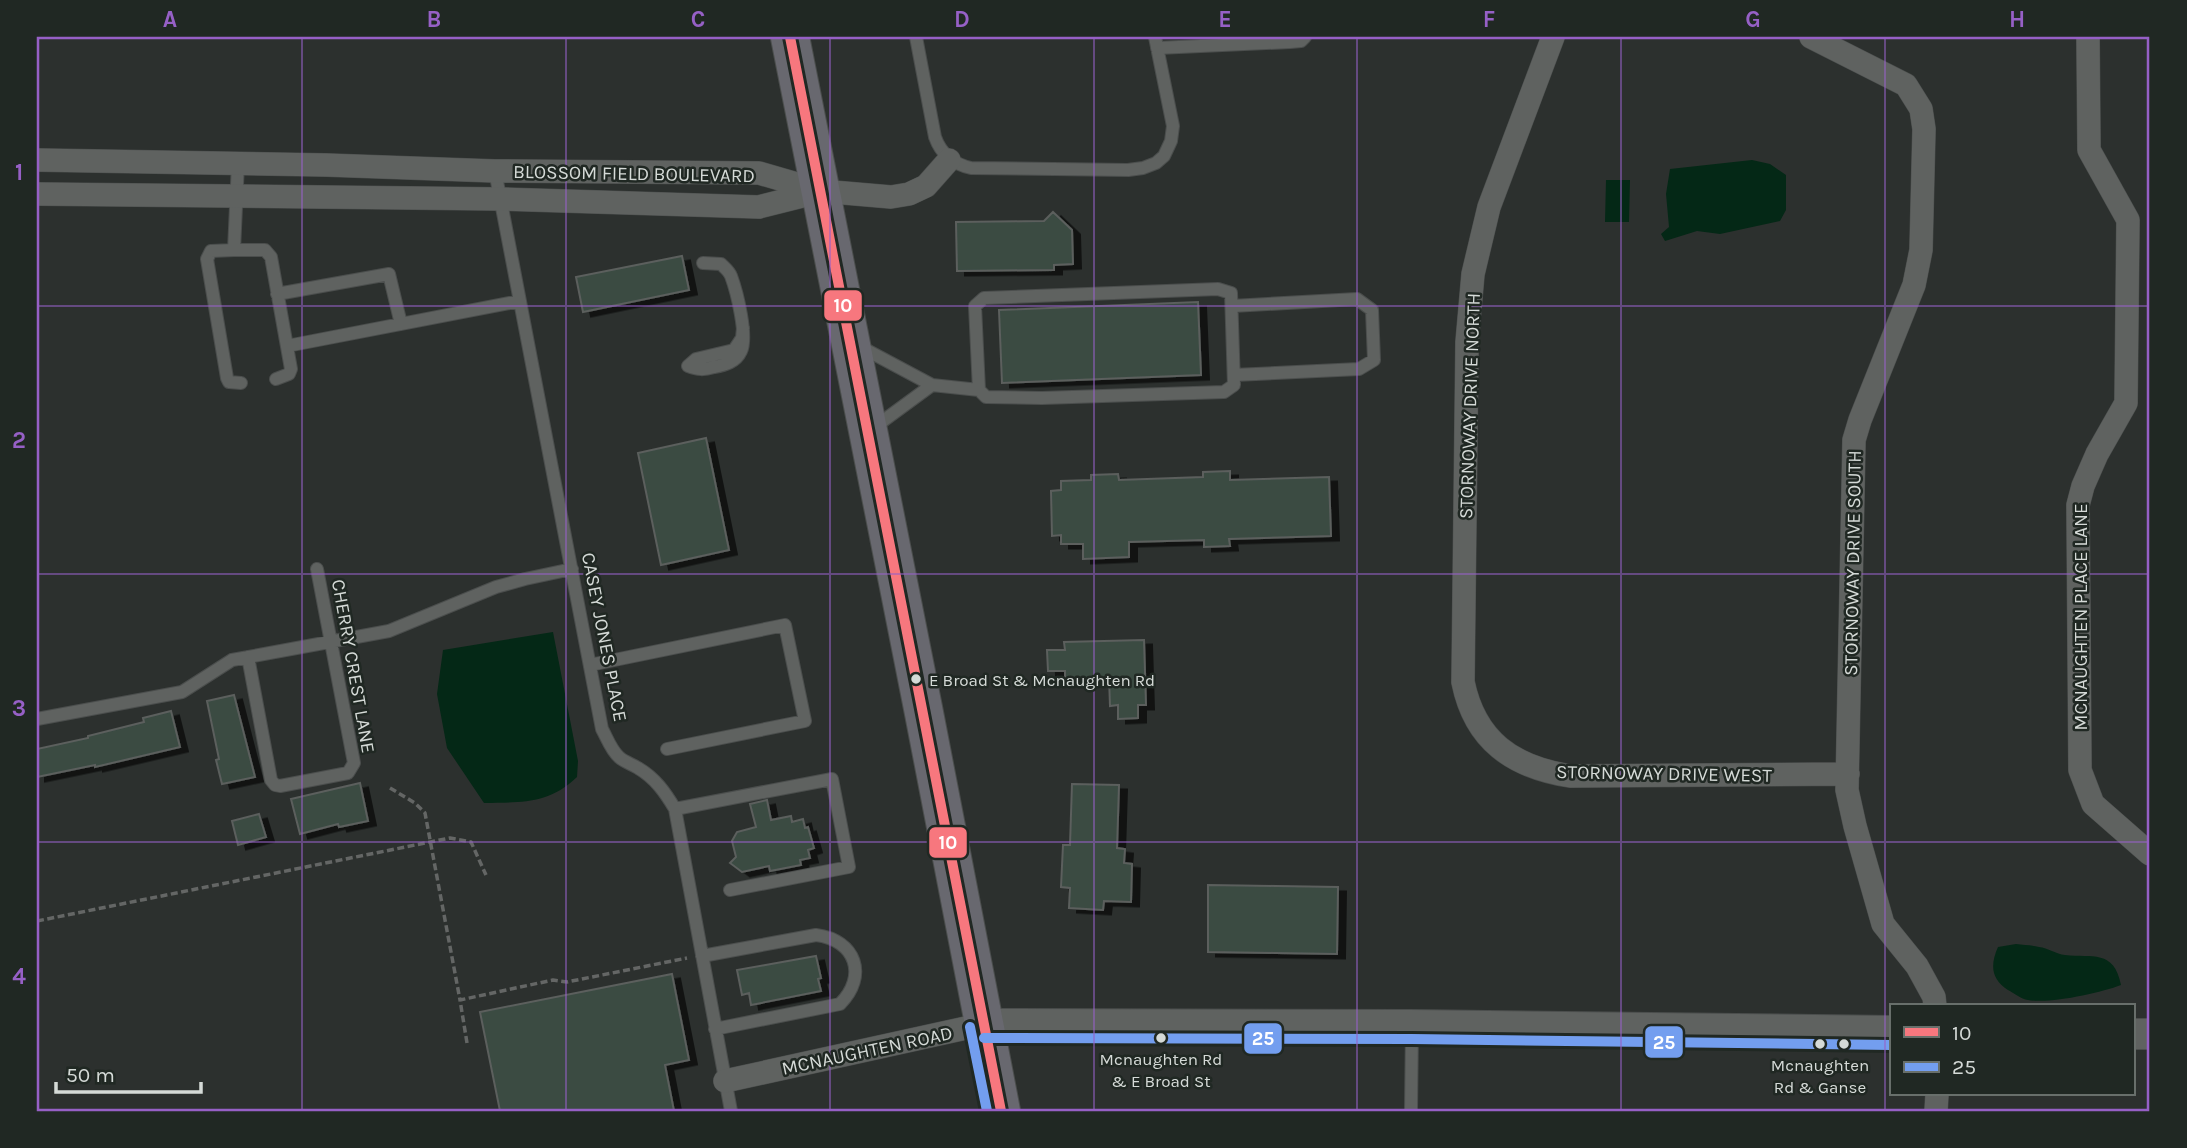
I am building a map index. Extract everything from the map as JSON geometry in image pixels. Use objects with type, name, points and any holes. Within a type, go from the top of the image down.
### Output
[{"type":"highway","points":[[790,37],[1001,1111]]},
{"type":"street","name":"STORNOWAY DRIVE NORTH","points":[[1490,739],[1477,723],[1468,705],[1463,682],[1469,310],[1473,274],[1489,207],[1553,37]]},
{"type":"street","name":"STORNOWAY DRIVE SOUTH","points":[[1811,37],[1906,85],[1914,94],[1921,110],[1924,129],[1922,250],[1909,301],[1854,440],[1847,790],[1854,825],[1883,924],[1917,966],[1934,997],[1935,1004]]},
{"type":"street","name":"MCNAUGHTEN PLACE LANE","points":[[2088,37],[2089,150],[2128,220],[2126,402],[2097,454],[2078,505],[2080,770],[2093,804],[2150,854]]},
{"type":"street","name":"BLOSSOM FIELD BOULEVARD","points":[[37,160],[495,171],[759,173],[821,191]]},
{"type":"street","points":[[821,191],[891,197],[909,194],[926,186],[949,160]]},
{"type":"street","name":"BLOSSOM FIELD BOULEVARD","points":[[37,194],[501,199],[759,206],[821,191]]},
{"type":"street","name":"STORNOWAY DRIVE WEST","points":[[1490,739],[1508,755],[1526,765],[1544,772],[1570,775],[1848,774]]},
{"type":"street","name":"MCNAUGHTEN ROAD","points":[[725,1081],[984,1024],[1412,1025],[1890,1031]]},
{"type":"lane","points":[[916,37],[935,137],[949,160],[971,168],[1128,170],[1156,163],[1164,156],[1171,141],[1172,126],[1156,42],[1290,42],[1301,41],[1305,37]]},
{"type":"lane","points":[[234,250],[238,163]]},
{"type":"lane","name":"CASEY JONES PLACE","points":[[495,171],[602,729],[620,759],[654,779],[675,809],[731,1111]]},
{"type":"lane","points":[[241,383],[229,382],[227,378],[207,258],[211,251],[265,250],[270,253],[291,369],[289,374],[276,379]]},
{"type":"lane","points":[[688,366],[704,370],[729,364],[742,350],[744,340],[731,274],[721,264],[703,263]]},
{"type":"lane","points":[[277,293],[389,274],[401,324]]},
{"type":"lane","points":[[851,342],[932,385],[979,390],[986,397],[1042,398],[1224,392],[1234,385],[1231,293],[1218,289],[984,298],[975,306],[979,390]]},
{"type":"lane","points":[[1232,306],[1357,299],[1372,310],[1374,360],[1359,369],[1234,375]]},
{"type":"lane","points":[[287,346],[520,301]]},
{"type":"lane","points":[[869,431],[932,385]]},
{"type":"lane","name":"CHERRY CREST LANE","points":[[248,657],[271,780],[275,785],[348,773],[354,763],[317,569]]},
{"type":"lane","points":[[37,719],[182,692],[224,664],[248,657],[389,631],[496,587],[572,569]]},
{"type":"lane","points":[[590,665],[785,625],[805,721],[667,749]]},
{"type":"lane","points":[[675,809],[832,779],[849,867],[730,890]]},
{"type":"lane","points":[[702,956],[816,935],[830,936],[850,952],[856,977],[850,994],[840,1004],[715,1029]]},
{"type":"lane","points":[[1411,1111],[1412,1025]]},
{"type":"path","points":[[390,788],[415,803],[425,813],[467,1043]]},
{"type":"path","points":[[37,921],[450,838],[471,842],[486,875]]},
{"type":"path","points":[[460,1000],[687,957],[690,970]]},
{"type":"shaded area","points":[[1752,160],[1770,164],[1786,175],[1786,210],[1780,221],[1720,234],[1697,231],[1665,241],[1661,234],[1669,227],[1666,194],[1670,169]]},
{"type":"shaded area","points":[[1606,180],[1630,180],[1629,222],[1605,222]]},
{"type":"shaded area","points":[[553,632],[578,761],[577,777],[545,797],[522,802],[484,803],[447,748],[437,694],[443,650]]},
{"type":"shaded area","points":[[2016,944],[2065,955],[2093,956],[2107,960],[2118,973],[2121,985],[2062,999],[2028,1000],[2002,986],[1995,976],[1993,966],[1998,947]]},
{"type":"building","points":[[1053,212],[1072,230],[1073,264],[1054,265],[1054,270],[957,271],[956,222],[1044,221]]},
{"type":"building","points":[[682,256],[689,290],[583,312],[576,277]]},
{"type":"building","points":[[1198,302],[1201,375],[1002,383],[999,310]]},
{"type":"building","points":[[706,438],[729,550],[661,565],[638,453]]},
{"type":"building","points":[[1230,471],[1230,480],[1329,477],[1331,536],[1229,539],[1230,546],[1204,547],[1204,540],[1129,542],[1129,557],[1083,559],[1083,544],[1061,544],[1061,535],[1052,536],[1051,491],[1061,490],[1061,481],[1091,480],[1091,475],[1118,474],[1119,480],[1203,477],[1203,472]]},
{"type":"building","points":[[1144,640],[1146,705],[1138,705],[1138,718],[1118,719],[1118,705],[1110,706],[1109,677],[1065,679],[1065,671],[1048,671],[1047,650],[1065,650],[1064,642]]},
{"type":"building","points":[[234,695],[255,777],[222,784],[207,701]]},
{"type":"building","points":[[171,711],[180,747],[95,767],[37,777],[37,749],[88,738],[144,722],[143,718]]},
{"type":"building","points":[[360,783],[368,821],[339,827],[338,824],[300,834],[291,799]]},
{"type":"building","points":[[1072,784],[1119,785],[1117,848],[1125,849],[1124,863],[1132,864],[1131,902],[1104,901],[1103,910],[1069,908],[1070,888],[1061,887],[1063,845],[1070,845]]},
{"type":"building","points":[[767,800],[771,820],[791,816],[792,822],[803,819],[814,848],[808,850],[810,858],[800,860],[801,865],[770,871],[769,866],[742,872],[730,863],[736,857],[732,841],[737,832],[756,827],[750,804]]},
{"type":"building","points":[[259,814],[266,837],[238,845],[232,821]]},
{"type":"building","points":[[1208,885],[1338,887],[1337,954],[1208,952]]},
{"type":"building","points":[[816,956],[821,991],[751,1005],[749,993],[742,995],[737,970]]},
{"type":"building","points":[[672,974],[689,1060],[665,1065],[674,1111],[500,1111],[480,1012]]},
{"type":"transit line","name":"10","points":[[790,37],[1001,1111]]},
{"type":"transit line","name":"25","points":[[970,1027],[987,1111]]},
{"type":"transit line","name":"25","points":[[984,1038],[1412,1039],[1890,1045]]},
{"type":"place","name":"E Broad St & Mcnaughten Rd","points":[[916,679]]},
{"type":"place","name":"Mcnaughten Rd & E Broad St","points":[[1161,1038]]},
{"type":"place","name":"Mcnaughten Rd & Ganse","points":[[1820,1044]]}]
